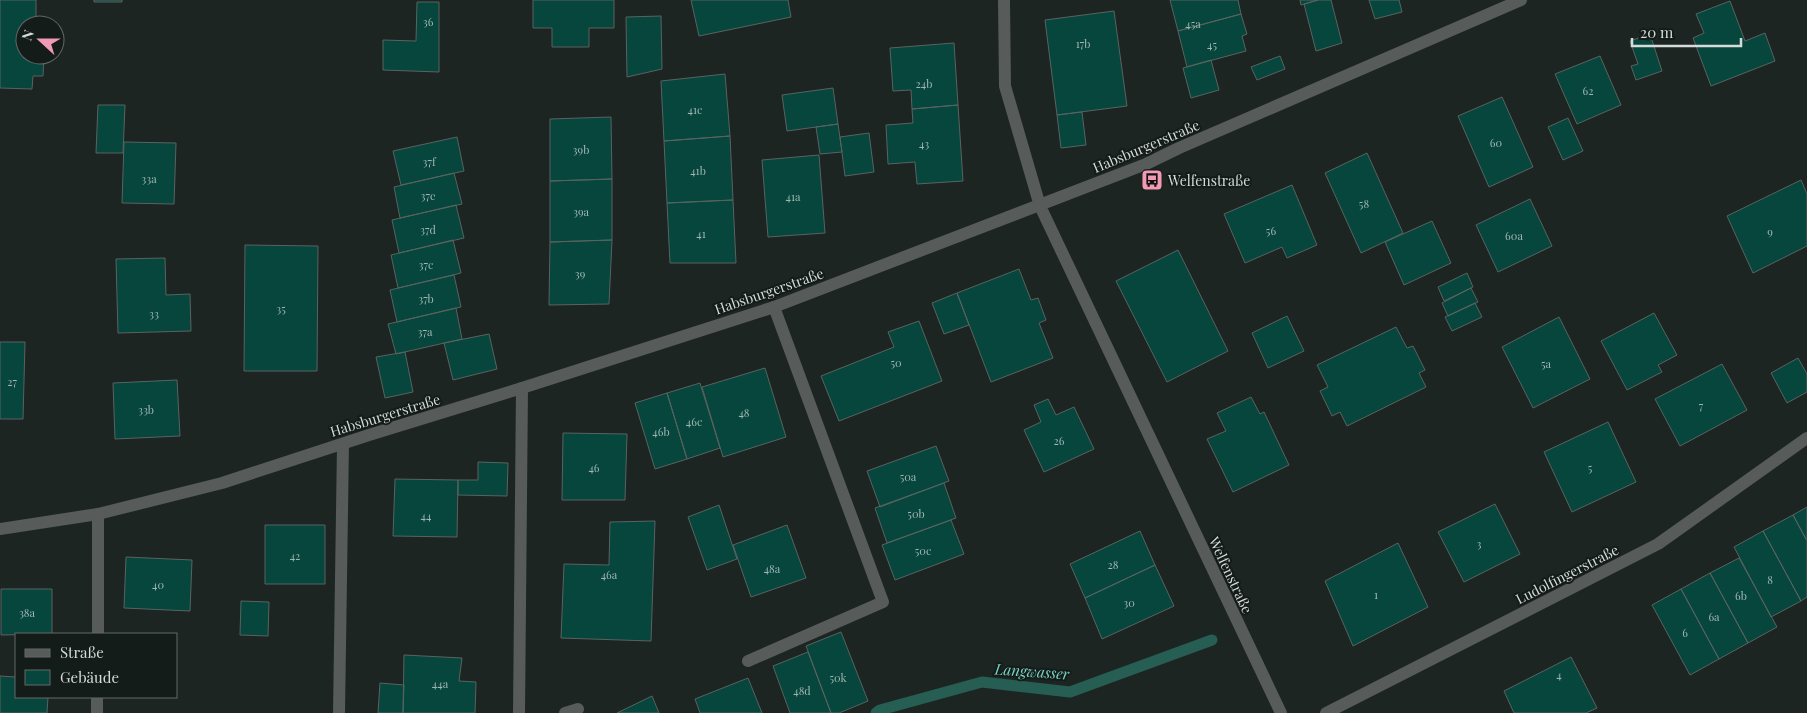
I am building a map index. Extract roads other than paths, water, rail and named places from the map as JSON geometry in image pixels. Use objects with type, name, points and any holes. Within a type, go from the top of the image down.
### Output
[{"type":"street","name":"Welfenstraße","points":[[1004,0],[1005,86],[1040,206],[1281,713]]},
{"type":"street","name":"Habsburgerstraße","points":[[0,529],[98,514],[222,483],[774,307],[1146,164],[1521,0]]},
{"type":"street","points":[[748,661],[883,602],[774,307]]},
{"type":"street","points":[[519,713],[522,388]]},
{"type":"street","name":"Ludolfingerstraße","points":[[1326,713],[1658,544],[1807,438]]},
{"type":"street","points":[[339,713],[343,444]]},
{"type":"street","points":[[98,514],[98,633]]},
{"type":"street","points":[[97,698],[97,713]]},
{"type":"street","points":[[565,713],[578,709]]},
{"type":"waterway","name":"Langwasser","points":[[876,713],[880,710],[982,682],[1070,692],[1212,640]]},
{"type":"place","name":"Welfenstraße","points":[[1152,180]]}]
